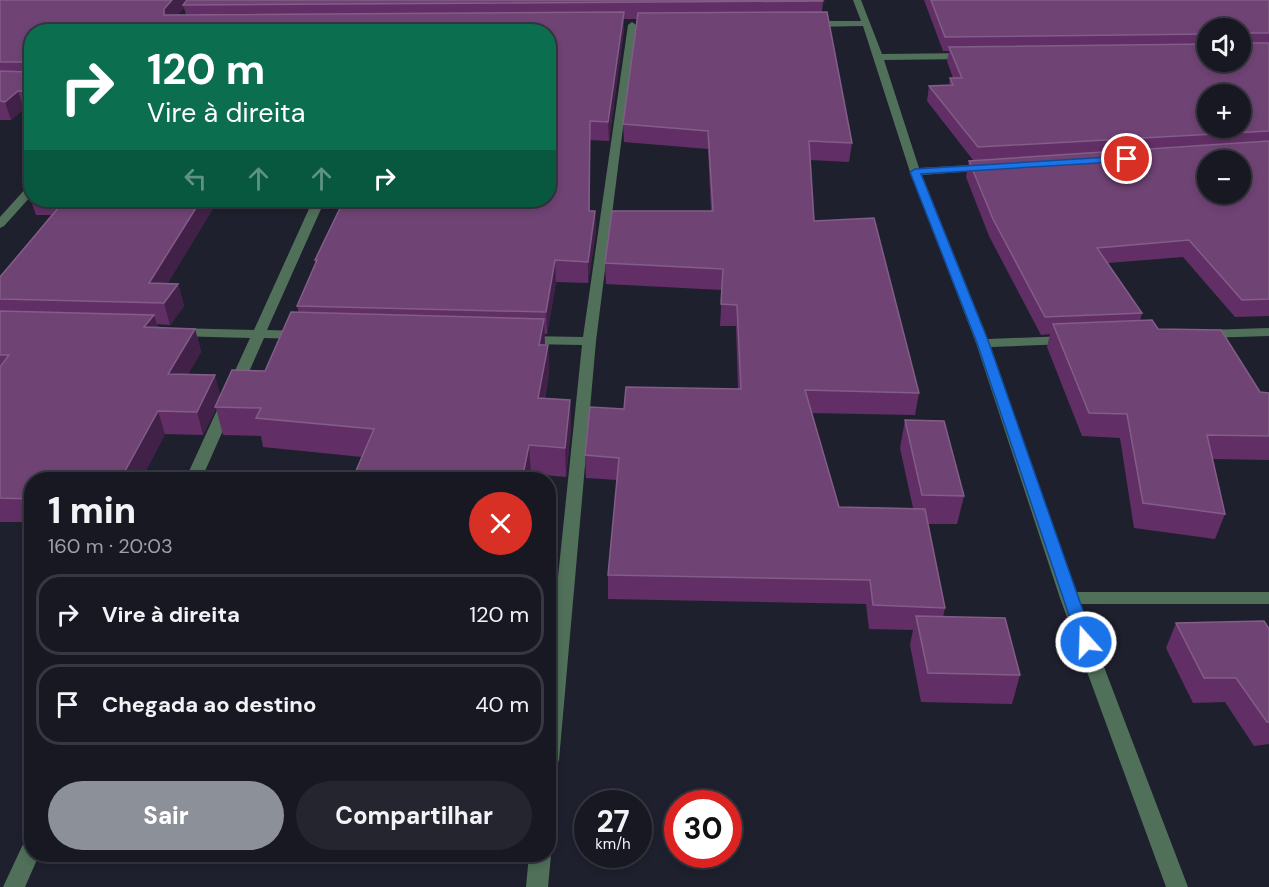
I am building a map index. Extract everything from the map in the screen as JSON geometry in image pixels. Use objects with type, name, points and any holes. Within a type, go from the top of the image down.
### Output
[{"type":"street","points":[[857,0],[879,57],[915,172],[983,343],[1069,598],[1177,887]]},
{"type":"street","points":[[796,24],[867,23]]},
{"type":"street","points":[[556,687],[589,341],[632,25]]},
{"type":"street","points":[[879,57],[984,56]]},
{"type":"street","points":[[915,172],[997,167]]},
{"type":"street","points":[[0,224],[24,198]]},
{"type":"street","points":[[0,206],[16,207]]},
{"type":"street","points":[[197,472],[316,207]]},
{"type":"street","points":[[164,332],[317,336]]},
{"type":"street","points":[[1186,335],[1269,332]]},
{"type":"street","points":[[983,343],[1078,339]]},
{"type":"street","points":[[506,340],[589,341]]},
{"type":"street","points":[[1069,598],[1269,598]]},
{"type":"street","points":[[14,887],[25,862]]},
{"type":"street","points":[[537,887],[539,862]]},
{"type":"building","points":[[0,0],[172,0],[164,9],[164,15],[624,12],[608,122],[590,121],[589,211],[595,211],[588,262],[555,260],[546,312],[297,306],[317,260],[315,260],[341,207],[556,207],[556,24],[24,24],[24,62],[0,62]]},
{"type":"building","points":[[187,0],[822,0],[823,1],[183,5]]},
{"type":"building","points":[[931,0],[1269,0],[1269,33],[1251,33],[1251,18],[1197,18],[1197,34],[945,37]]},
{"type":"building","points":[[827,12],[852,143],[809,141],[814,221],[874,218],[919,393],[805,390],[839,507],[925,509],[945,608],[873,605],[870,580],[608,575],[619,458],[585,455],[590,407],[624,409],[626,387],[741,389],[737,305],[721,304],[723,269],[605,263],[612,211],[713,211],[708,131],[623,124],[638,13]]},
{"type":"building","points":[[1251,43],[1269,43],[1269,131],[1251,132],[1251,84],[1197,84],[1197,135],[978,147],[929,86],[953,85],[950,78],[962,78],[949,47],[1197,44],[1197,72],[1251,72]]},
{"type":"building","points":[[0,71],[24,72],[24,91],[18,91],[5,102],[0,101]]},
{"type":"building","points":[[1269,141],[1269,299],[1242,300],[1189,240],[1097,248],[1142,313],[1045,317],[993,219],[969,161]]},
{"type":"building","points":[[59,207],[197,207],[149,283],[178,284],[164,303],[0,299],[0,277]]},
{"type":"building","points":[[0,311],[154,315],[144,327],[195,329],[168,374],[215,375],[197,412],[158,411],[124,472],[24,472],[24,499],[0,498],[0,367],[9,355],[0,355]]},
{"type":"building","points":[[291,312],[544,319],[539,345],[548,345],[538,398],[570,400],[565,448],[529,445],[524,472],[355,472],[374,429],[256,418],[261,408],[215,407],[232,370],[265,371]]},
{"type":"building","points":[[1152,320],[1158,329],[1221,330],[1260,392],[1269,393],[1269,436],[1207,435],[1225,514],[1143,503],[1127,414],[1089,413],[1053,324]]},
{"type":"building","points":[[905,420],[944,421],[964,496],[922,495]]},
{"type":"building","points":[[916,616],[1005,618],[1020,675],[928,673]]},
{"type":"building","points":[[1264,621],[1269,629],[1269,722],[1236,678],[1204,678],[1176,623]]},
{"type":"route","points":[[1086,642],[983,343],[915,172],[1127,159]]}]
